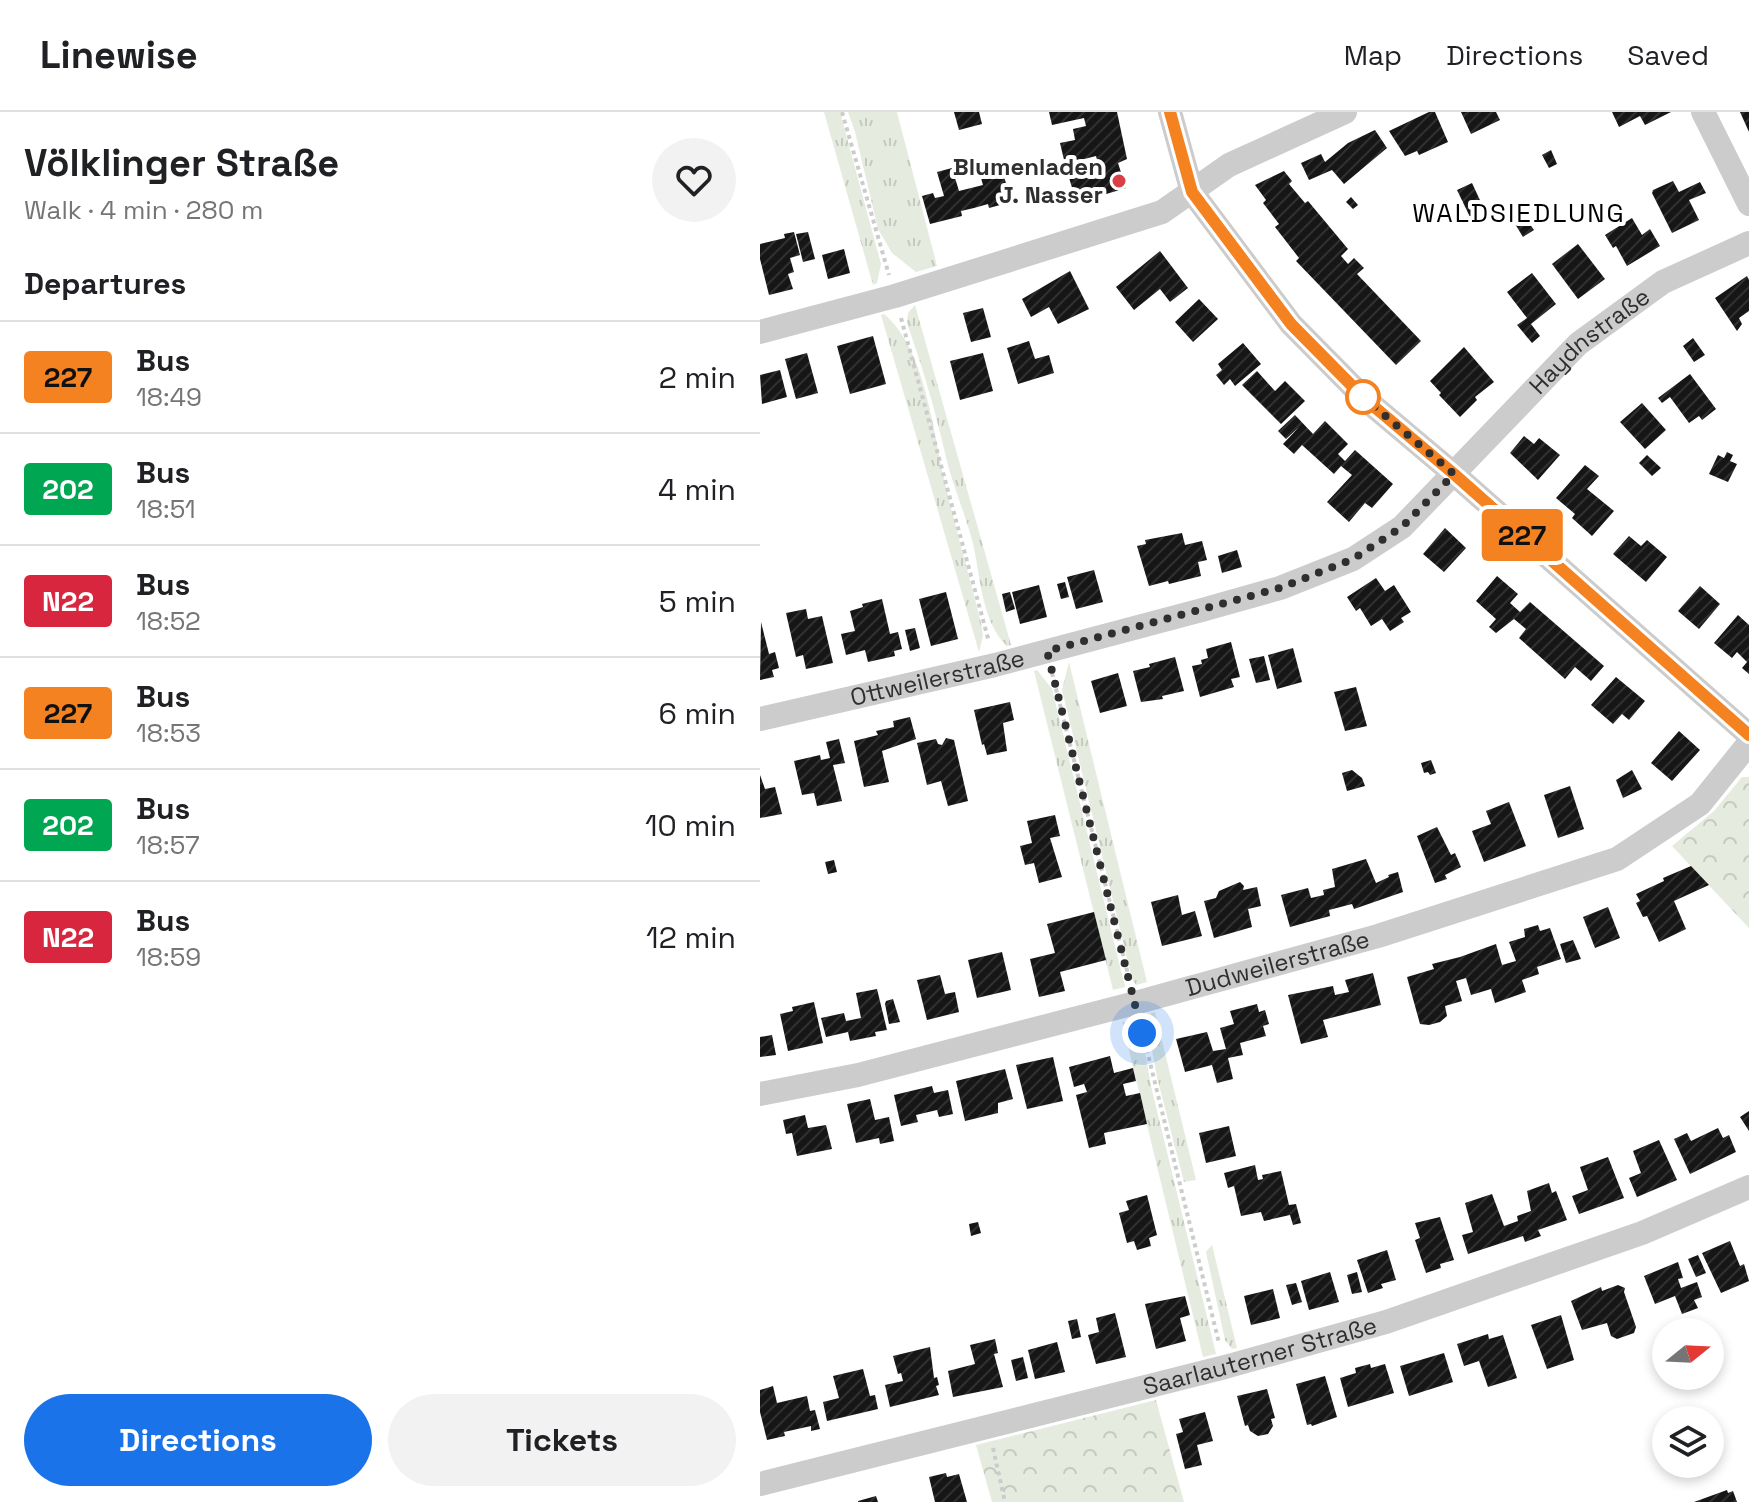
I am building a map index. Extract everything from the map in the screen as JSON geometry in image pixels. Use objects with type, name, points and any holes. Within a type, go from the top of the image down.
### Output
[{"type":"street","points":[[1170,112],[1192,192],[1291,324],[1365,399],[1749,735]]},
{"type":"street","points":[[760,332],[895,296],[1162,212],[1229,165],[1345,112]]},
{"type":"street","points":[[1703,112],[1749,204]]},
{"type":"street","name":"Haydnstraße","points":[[1454,474],[1578,344],[1663,282],[1749,243]]},
{"type":"street","name":"Ottweilerstraße","points":[[760,719],[995,665],[1280,588],[1353,559],[1402,527],[1454,474]]},
{"type":"street","name":"Dudweilerstraße","points":[[760,1094],[858,1075],[1135,1003],[1378,936],[1617,859],[1700,804],[1749,743]]},
{"type":"street","name":"Saarlauterner Straße","points":[[760,1484],[1225,1367],[1401,1317],[1642,1233],[1749,1187]]},
{"type":"path","points":[[842,112],[995,665]]},
{"type":"path","points":[[1047,651],[1225,1367]]},
{"type":"path","points":[[988,1426],[1005,1502]]},
{"type":"green space","points":[[824,112],[840,112],[881,264],[877,283],[873,285]]},
{"type":"green space","points":[[848,112],[897,112],[937,266],[916,272],[892,253],[878,229]]},
{"type":"green space","points":[[915,305],[1011,645],[1007,646],[998,635],[982,594],[971,536],[907,323],[908,313]]},
{"type":"green space","points":[[884,314],[909,347],[925,391],[948,497],[981,623],[983,636],[979,652],[881,315]]},
{"type":"green space","points":[[1069,662],[1147,982],[1136,985],[1132,979],[1062,690]]},
{"type":"green space","points":[[1037,670],[1052,689],[1125,987],[1113,990],[1034,671]]},
{"type":"green space","points":[[1742,777],[1749,777],[1749,928],[1672,846],[1714,811]]},
{"type":"green space","points":[[1155,1012],[1196,1180],[1184,1182],[1157,1077],[1147,1024],[1151,1013]]},
{"type":"green space","points":[[1122,1021],[1135,1029],[1143,1041],[1151,1086],[1216,1354],[1203,1357]]},
{"type":"green space","points":[[1212,1245],[1237,1348],[1232,1349],[1225,1340],[1206,1252]]},
{"type":"green space","points":[[1156,1400],[1184,1502],[992,1502],[976,1445]]},
{"type":"building","points":[[954,112],[979,112],[982,124],[959,130]]},
{"type":"building","points":[[1049,112],[1117,112],[1127,159],[1118,163],[1126,188],[1076,201],[1067,171],[1098,163],[1096,156],[1065,164],[1060,143],[1075,140],[1073,129],[1086,126],[1084,118],[1052,125]]},
{"type":"building","points":[[1435,112],[1448,142],[1419,155],[1417,151],[1405,156],[1389,131]]},
{"type":"building","points":[[1461,112],[1496,112],[1500,120],[1471,134]]},
{"type":"building","points":[[1612,112],[1671,112],[1645,125],[1640,116],[1619,127]]},
{"type":"building","points":[[1740,112],[1749,112],[1749,132]]},
{"type":"building","points":[[1375,130],[1387,148],[1344,184],[1332,170],[1309,180],[1301,163],[1321,154],[1325,162],[1348,143]]},
{"type":"building","points":[[1551,150],[1557,164],[1549,168],[1542,155]]},
{"type":"building","points":[[1001,165],[1011,202],[961,211],[962,216],[930,224],[922,196],[933,193],[935,198],[944,196],[937,172],[952,168],[959,191],[983,185],[979,171]]},
{"type":"building","points":[[1284,171],[1292,181],[1289,184],[1305,203],[1308,201],[1348,249],[1341,256],[1348,264],[1354,258],[1364,268],[1357,274],[1421,341],[1396,365],[1296,261],[1299,258],[1275,227],[1279,224],[1263,203],[1266,200],[1255,185]]},
{"type":"building","points":[[1673,181],[1679,192],[1700,182],[1706,193],[1689,200],[1699,220],[1672,233],[1652,193]]},
{"type":"building","points":[[1472,183],[1485,211],[1470,217],[1457,190]]},
{"type":"building","points":[[1351,197],[1358,205],[1353,209],[1346,202]]},
{"type":"building","points":[[1522,213],[1534,230],[1523,237],[1512,219]]},
{"type":"building","points":[[1632,218],[1642,235],[1650,229],[1660,246],[1627,266],[1616,246],[1613,248],[1605,235]]},
{"type":"building","points":[[794,232],[800,255],[790,258],[794,272],[788,274],[793,289],[769,295],[760,259],[760,244],[785,238],[784,234]]},
{"type":"building","points":[[808,232],[815,259],[803,262],[796,234]]},
{"type":"building","points":[[1578,244],[1605,279],[1578,299],[1552,264]]},
{"type":"building","points":[[844,249],[850,273],[828,279],[822,255]]},
{"type":"building","points":[[1160,251],[1188,288],[1170,302],[1160,289],[1134,310],[1116,287]]},
{"type":"building","points":[[1070,271],[1089,309],[1058,324],[1049,307],[1031,317],[1022,299]]},
{"type":"building","points":[[1532,273],[1556,304],[1531,324],[1540,336],[1532,343],[1517,325],[1527,318],[1507,292]]},
{"type":"building","points":[[1747,276],[1749,311],[1739,318],[1742,324],[1737,331],[1715,298]]},
{"type":"building","points":[[1199,299],[1218,319],[1193,342],[1175,322]]},
{"type":"building","points":[[983,308],[991,337],[971,342],[963,313]]},
{"type":"building","points":[[873,336],[886,384],[850,394],[837,346]]},
{"type":"building","points":[[1693,338],[1705,355],[1694,362],[1683,346]]},
{"type":"building","points":[[1029,341],[1035,359],[1049,355],[1054,373],[1018,384],[1007,348]]},
{"type":"building","points":[[1243,343],[1261,364],[1235,386],[1230,379],[1224,385],[1216,375],[1222,370],[1218,364]]},
{"type":"building","points":[[1464,347],[1494,382],[1475,397],[1477,400],[1460,417],[1430,381]]},
{"type":"building","points":[[807,353],[818,393],[796,399],[785,359]]},
{"type":"building","points":[[983,353],[993,391],[960,400],[950,361]]},
{"type":"building","points":[[780,370],[787,397],[762,404],[760,375]]},
{"type":"building","points":[[1257,371],[1275,391],[1285,381],[1305,401],[1281,424],[1242,385]]},
{"type":"building","points":[[1690,374],[1716,409],[1702,420],[1699,416],[1689,423],[1670,397],[1662,403],[1658,398]]},
{"type":"building","points":[[1642,403],[1666,430],[1645,449],[1620,422]]},
{"type":"building","points":[[1295,415],[1313,434],[1325,421],[1348,444],[1338,454],[1345,461],[1355,450],[1393,484],[1372,508],[1365,503],[1349,522],[1327,502],[1352,475],[1341,466],[1334,474],[1302,445],[1294,454],[1283,444],[1299,427],[1286,439],[1278,431]]},
{"type":"building","points":[[1524,436],[1534,444],[1539,438],[1560,455],[1538,480],[1510,453]]},
{"type":"building","points":[[1727,452],[1733,455],[1730,461],[1737,464],[1728,482],[1709,474],[1718,455],[1724,458]]},
{"type":"building","points":[[1647,455],[1661,468],[1652,476],[1639,463]]},
{"type":"building","points":[[1585,465],[1599,476],[1587,489],[1614,511],[1592,536],[1572,518],[1575,514],[1556,498]]},
{"type":"building","points":[[1445,528],[1466,548],[1444,572],[1423,554]]},
{"type":"building","points":[[1182,533],[1185,545],[1202,541],[1207,560],[1198,562],[1201,576],[1149,586],[1137,546],[1146,544],[1145,540]]},
{"type":"building","points":[[1629,536],[1641,546],[1647,540],[1667,557],[1646,582],[1613,554]]},
{"type":"building","points":[[1237,550],[1242,567],[1222,573],[1218,556]]},
{"type":"building","points":[[1094,570],[1103,602],[1076,609],[1067,577]]},
{"type":"building","points":[[1497,576],[1518,594],[1510,603],[1520,612],[1530,602],[1604,666],[1591,681],[1575,667],[1565,679],[1519,638],[1526,629],[1514,619],[1496,633],[1489,627],[1496,619],[1476,601]]},
{"type":"building","points":[[1376,578],[1385,591],[1394,585],[1411,612],[1401,618],[1404,622],[1390,631],[1382,619],[1371,626],[1360,608],[1356,611],[1347,597]]},
{"type":"building","points":[[1065,582],[1069,597],[1061,599],[1057,584]]},
{"type":"building","points":[[1039,585],[1047,617],[1020,624],[1012,592]]},
{"type":"building","points":[[1700,586],[1720,604],[1699,629],[1678,611]]},
{"type":"building","points":[[946,592],[958,639],[931,646],[919,599]]},
{"type":"building","points":[[1010,592],[1015,609],[1006,612],[1002,594]]},
{"type":"building","points":[[882,599],[890,634],[898,632],[902,649],[894,651],[895,656],[868,662],[865,650],[846,655],[841,634],[855,631],[850,611]]},
{"type":"building","points":[[806,609],[808,619],[822,616],[833,663],[806,669],[803,655],[796,657],[786,613]]},
{"type":"building","points":[[1738,615],[1749,625],[1749,674],[1742,668],[1747,662],[1737,652],[1732,658],[1714,643]]},
{"type":"building","points":[[761,622],[769,654],[775,652],[779,668],[772,670],[774,677],[760,680]]},
{"type":"building","points":[[915,628],[920,648],[910,651],[905,630]]},
{"type":"building","points":[[1231,642],[1240,677],[1231,679],[1234,687],[1200,697],[1192,666],[1202,664],[1201,660],[1208,658],[1206,649]]},
{"type":"building","points":[[1293,648],[1302,682],[1277,689],[1268,655]]},
{"type":"building","points":[[1264,656],[1270,680],[1256,683],[1249,659]]},
{"type":"building","points":[[1175,657],[1184,691],[1162,696],[1163,699],[1141,702],[1133,671]]},
{"type":"building","points":[[1118,673],[1127,706],[1100,713],[1091,681]]},
{"type":"building","points":[[1616,677],[1645,701],[1629,720],[1622,714],[1613,724],[1591,705]]},
{"type":"building","points":[[1356,687],[1367,726],[1345,731],[1334,692]]},
{"type":"building","points":[[1010,702],[1014,720],[1003,723],[1007,751],[987,755],[974,710]]},
{"type":"building","points":[[910,717],[916,739],[882,751],[889,782],[864,787],[854,741],[878,735],[876,731],[894,727],[893,721]]},
{"type":"building","points":[[1679,731],[1700,750],[1672,781],[1651,763]]},
{"type":"building","points":[[946,738],[954,740],[968,801],[948,806],[941,781],[927,785],[917,743],[936,739],[942,745]]},
{"type":"building","points":[[839,739],[845,763],[833,765],[842,801],[817,806],[814,793],[802,795],[794,761],[820,755],[821,760],[830,758],[826,742]]},
{"type":"building","points":[[1431,760],[1436,773],[1430,775],[1424,773],[1421,763]]},
{"type":"building","points":[[1352,770],[1362,778],[1365,786],[1347,791],[1342,773]]},
{"type":"building","points":[[1632,770],[1642,789],[1623,798],[1616,780]]},
{"type":"building","points":[[760,775],[765,789],[775,787],[782,814],[760,818]]},
{"type":"building","points":[[1570,786],[1584,829],[1558,838],[1544,795]]},
{"type":"building","points":[[1509,802],[1526,846],[1484,862],[1472,831],[1491,824],[1486,811]]},
{"type":"building","points":[[1055,815],[1060,836],[1050,838],[1062,877],[1039,883],[1034,863],[1025,865],[1020,846],[1032,843],[1027,821]]},
{"type":"building","points":[[1437,827],[1451,855],[1455,853],[1461,867],[1445,875],[1447,879],[1435,883],[1417,836]]},
{"type":"building","points":[[1366,859],[1376,883],[1398,872],[1403,892],[1354,909],[1352,904],[1329,910],[1330,916],[1290,927],[1281,895],[1308,888],[1311,898],[1324,895],[1323,890],[1335,887],[1332,869]]},
{"type":"building","points":[[834,860],[837,872],[828,874],[825,862]]},
{"type":"building","points":[[1691,866],[1709,885],[1674,901],[1686,929],[1659,942],[1647,916],[1643,917],[1636,903],[1640,901],[1636,894]]},
{"type":"building","points":[[1240,882],[1243,890],[1257,887],[1261,906],[1248,909],[1252,927],[1214,938],[1204,901],[1216,898],[1219,891]]},
{"type":"building","points":[[1178,895],[1182,915],[1195,911],[1202,936],[1162,946],[1151,902]]},
{"type":"building","points":[[1608,907],[1620,938],[1595,948],[1583,917]]},
{"type":"building","points":[[1094,912],[1106,960],[1060,972],[1065,991],[1039,997],[1030,959],[1055,953],[1047,924]]},
{"type":"building","points":[[1538,925],[1540,931],[1550,928],[1561,959],[1537,967],[1539,974],[1522,980],[1526,992],[1495,1003],[1491,989],[1471,995],[1466,978],[1456,981],[1462,1001],[1445,1006],[1447,1016],[1440,1022],[1420,1024],[1407,977],[1434,969],[1432,964],[1496,944],[1502,965],[1516,961],[1509,942],[1525,937],[1524,929]]},
{"type":"building","points":[[1573,940],[1581,959],[1566,963],[1560,944]]},
{"type":"building","points":[[1002,952],[1011,990],[977,998],[968,960]]},
{"type":"building","points":[[1373,973],[1381,1005],[1323,1020],[1328,1037],[1301,1044],[1288,995],[1333,986],[1335,995],[1349,992],[1345,980]]},
{"type":"building","points":[[940,975],[945,994],[955,992],[959,1012],[927,1020],[917,980]]},
{"type":"building","points":[[877,989],[887,1030],[875,1032],[876,1036],[850,1041],[848,1032],[826,1037],[821,1018],[844,1013],[846,1021],[861,1018],[856,993]]},
{"type":"building","points":[[893,999],[900,1022],[889,1024],[885,1004]]},
{"type":"building","points":[[814,1002],[823,1043],[788,1051],[780,1014],[793,1011],[792,1007]]},
{"type":"building","points":[[1257,1004],[1259,1012],[1265,1010],[1269,1024],[1263,1026],[1266,1036],[1240,1043],[1243,1055],[1228,1058],[1233,1079],[1217,1083],[1212,1065],[1185,1072],[1176,1039],[1207,1032],[1213,1051],[1226,1049],[1220,1028],[1234,1024],[1230,1011]]},
{"type":"building","points":[[772,1035],[776,1055],[760,1057],[760,1037]]},
{"type":"building","points":[[1110,1056],[1114,1073],[1133,1068],[1136,1081],[1123,1084],[1126,1096],[1140,1093],[1147,1124],[1104,1133],[1106,1144],[1089,1148],[1076,1095],[1087,1092],[1084,1084],[1074,1087],[1069,1067]]},
{"type":"building","points":[[1053,1057],[1063,1101],[1027,1109],[1016,1065]]},
{"type":"building","points":[[1005,1069],[1013,1099],[998,1103],[998,1113],[965,1121],[956,1081]]},
{"type":"building","points":[[932,1086],[934,1093],[948,1090],[953,1114],[939,1117],[937,1110],[916,1115],[918,1122],[901,1126],[894,1095]]},
{"type":"building","points":[[870,1099],[875,1120],[889,1117],[894,1141],[880,1144],[879,1138],[856,1143],[847,1104]]},
{"type":"building","points":[[1749,1111],[1749,1131],[1740,1117]]},
{"type":"building","points":[[805,1115],[808,1128],[826,1125],[832,1149],[797,1156],[792,1133],[786,1134],[783,1120]]},
{"type":"building","points":[[1229,1126],[1236,1156],[1206,1163],[1199,1133]]},
{"type":"building","points":[[1718,1128],[1723,1138],[1729,1135],[1736,1152],[1690,1174],[1674,1139],[1687,1133],[1691,1141]]},
{"type":"building","points":[[1659,1140],[1677,1180],[1637,1197],[1629,1178],[1641,1173],[1633,1151]]},
{"type":"building","points":[[1608,1157],[1624,1198],[1579,1214],[1572,1196],[1588,1190],[1580,1167]]},
{"type":"building","points":[[1255,1165],[1258,1180],[1263,1179],[1262,1175],[1281,1171],[1289,1205],[1296,1204],[1301,1223],[1293,1225],[1290,1215],[1264,1221],[1261,1212],[1241,1216],[1234,1186],[1228,1188],[1224,1173]]},
{"type":"building","points":[[1549,1183],[1552,1193],[1556,1191],[1567,1220],[1538,1230],[1541,1236],[1525,1242],[1523,1236],[1468,1254],[1462,1235],[1473,1232],[1465,1203],[1492,1194],[1504,1226],[1518,1221],[1517,1216],[1531,1211],[1527,1191]]},
{"type":"building","points":[[1147,1195],[1157,1235],[1149,1238],[1151,1246],[1137,1250],[1134,1241],[1127,1243],[1119,1213],[1129,1210],[1126,1201]]},
{"type":"building","points":[[1440,1217],[1454,1260],[1426,1273],[1415,1240],[1420,1238],[1415,1223]]},
{"type":"building","points":[[978,1222],[981,1233],[971,1236],[969,1224]]},
{"type":"building","points":[[1730,1241],[1740,1266],[1744,1264],[1749,1281],[1721,1293],[1702,1253]]},
{"type":"building","points":[[1387,1250],[1396,1280],[1381,1284],[1383,1288],[1368,1293],[1357,1260]]},
{"type":"building","points":[[1698,1255],[1706,1273],[1696,1277],[1688,1259]]},
{"type":"building","points":[[1678,1262],[1683,1278],[1678,1279],[1681,1288],[1697,1282],[1702,1297],[1694,1300],[1698,1308],[1682,1314],[1675,1296],[1655,1304],[1644,1276]]},
{"type":"building","points":[[1330,1272],[1339,1302],[1309,1310],[1301,1281]]},
{"type":"building","points":[[1357,1272],[1362,1292],[1352,1294],[1347,1275]]},
{"type":"building","points":[[1296,1283],[1302,1302],[1292,1305],[1286,1285]]},
{"type":"building","points":[[1618,1285],[1625,1288],[1636,1327],[1634,1333],[1617,1339],[1611,1336],[1607,1323],[1582,1330],[1571,1301],[1601,1287],[1602,1291]]},
{"type":"building","points":[[1273,1289],[1280,1318],[1251,1325],[1244,1296]]},
{"type":"building","points":[[1185,1296],[1190,1315],[1180,1318],[1186,1341],[1156,1349],[1145,1304]]},
{"type":"building","points":[[1115,1313],[1126,1357],[1096,1364],[1088,1335],[1099,1332],[1096,1318]]},
{"type":"building","points":[[1561,1315],[1574,1360],[1547,1369],[1531,1325]]},
{"type":"building","points":[[1077,1319],[1081,1337],[1072,1339],[1068,1321]]},
{"type":"building","points":[[1488,1334],[1489,1339],[1503,1335],[1517,1378],[1488,1387],[1479,1361],[1464,1366],[1457,1344]]},
{"type":"building","points":[[995,1339],[998,1353],[994,1354],[1003,1387],[953,1397],[948,1371],[975,1364],[970,1345]]},
{"type":"building","points":[[1057,1342],[1065,1372],[1035,1379],[1028,1350]]},
{"type":"building","points":[[930,1347],[939,1395],[890,1407],[885,1385],[903,1381],[893,1356]]},
{"type":"building","points":[[1444,1353],[1453,1382],[1409,1396],[1400,1366]]},
{"type":"building","points":[[1023,1357],[1028,1378],[1016,1381],[1011,1360]]},
{"type":"building","points":[[1370,1364],[1371,1368],[1385,1364],[1394,1393],[1348,1407],[1340,1378],[1356,1373],[1355,1368]]},
{"type":"building","points":[[863,1369],[870,1396],[875,1395],[878,1409],[827,1421],[823,1402],[839,1398],[833,1376]]},
{"type":"building","points":[[1325,1376],[1337,1417],[1307,1425],[1296,1384]]},
{"type":"building","points":[[773,1386],[777,1403],[807,1396],[810,1411],[815,1410],[820,1429],[811,1431],[811,1426],[784,1432],[785,1436],[767,1440],[760,1412],[760,1390]]},
{"type":"building","points":[[1267,1389],[1275,1418],[1271,1419],[1273,1426],[1268,1434],[1258,1436],[1250,1431],[1248,1425],[1245,1426],[1237,1396]]},
{"type":"building","points":[[1205,1412],[1213,1441],[1197,1445],[1202,1465],[1185,1469],[1176,1434],[1183,1432],[1179,1419]]},
{"type":"building","points":[[946,1473],[947,1477],[959,1474],[967,1502],[935,1502],[929,1477]]},
{"type":"building","points":[[1727,1490],[1728,1493],[1733,1491],[1737,1502],[1694,1502]]},
{"type":"building","points":[[876,1496],[878,1502],[858,1502],[858,1501]]},
{"type":"bus line","name":"227","points":[[1170,112],[1192,192],[1291,324],[1365,399],[1749,735]]},
{"type":"place","name":"Blumenladen J. Nasser","points":[[1119,181]]},
{"type":"district","name":"WALDSIEDLUNG","points":[[1519,213]]},
{"type":"route","points":[[1142,1033],[1047,651],[1280,588],[1353,559],[1402,527],[1454,474],[1363,397]]}]
